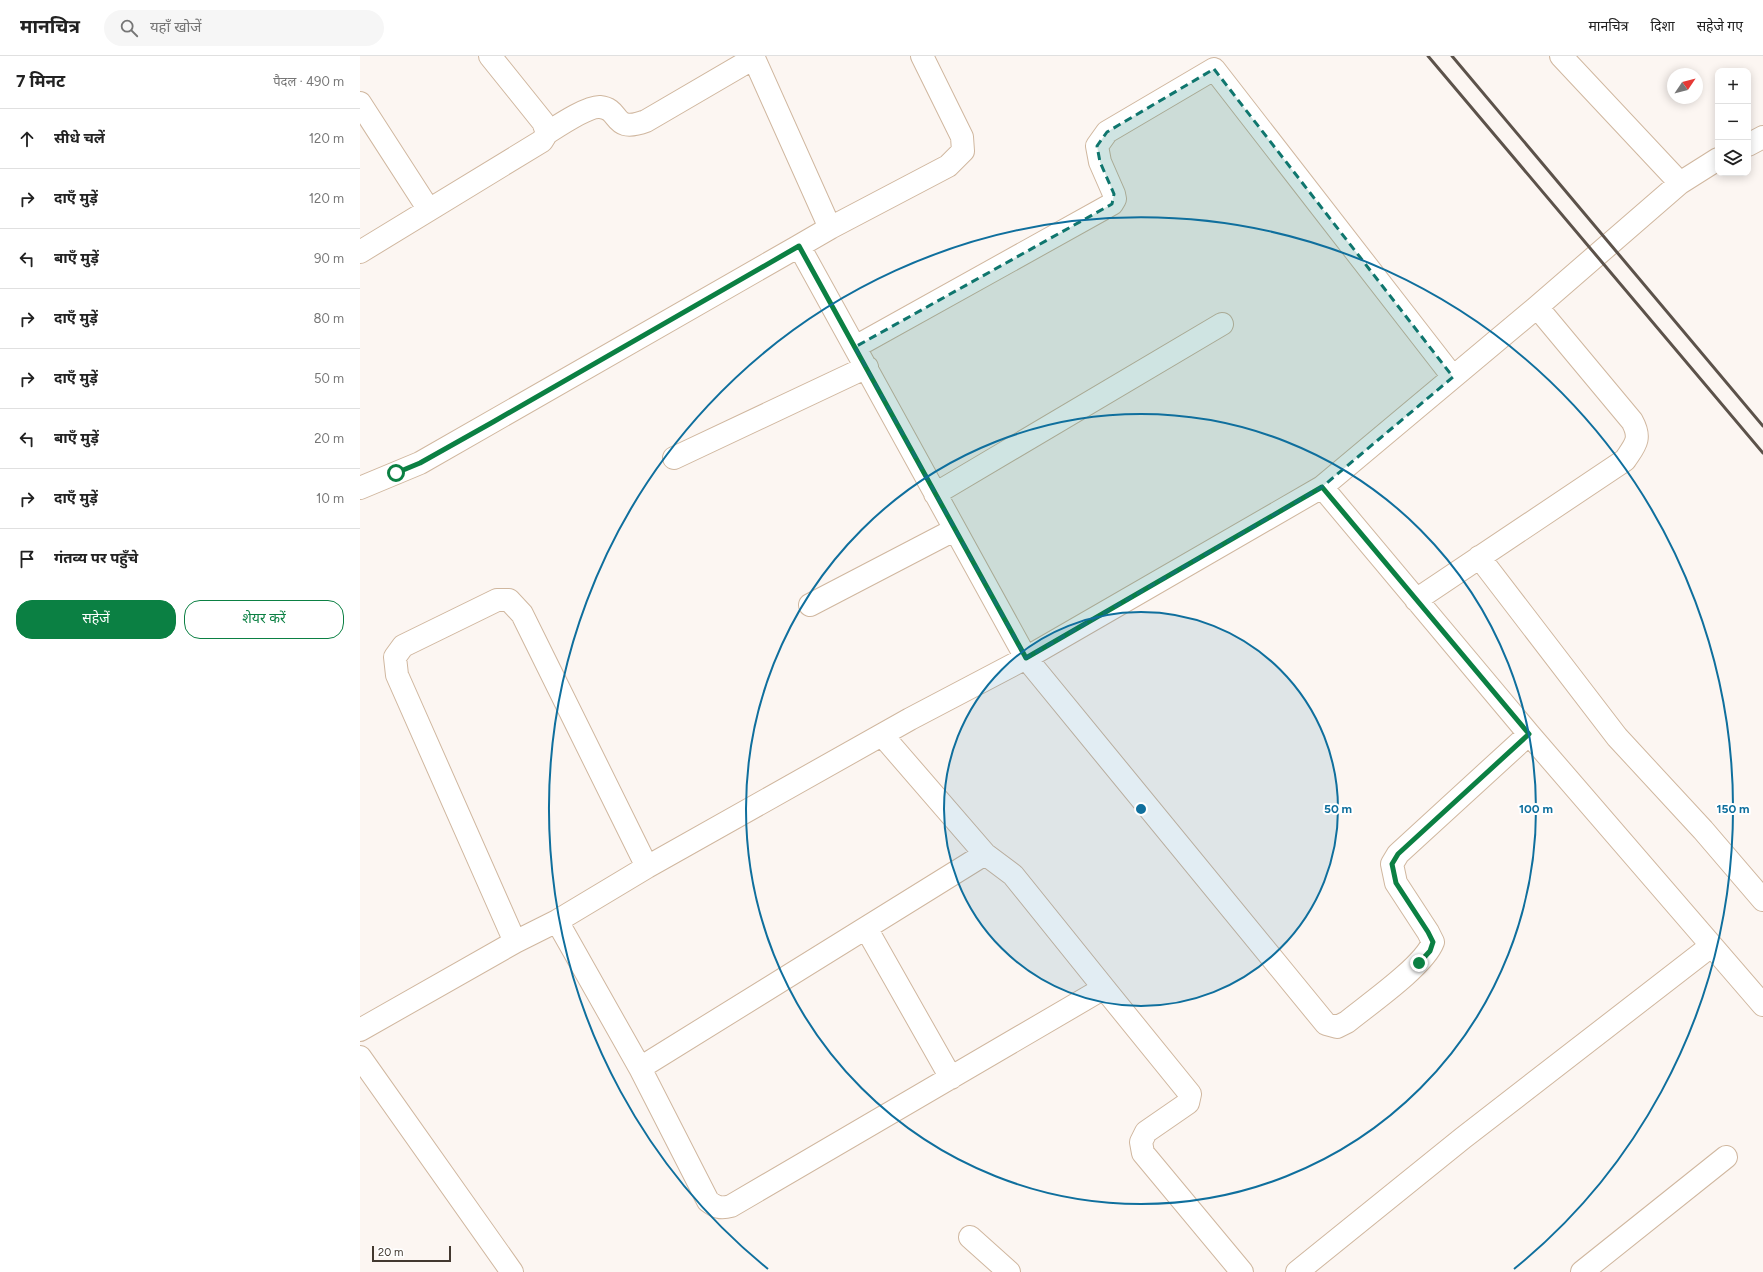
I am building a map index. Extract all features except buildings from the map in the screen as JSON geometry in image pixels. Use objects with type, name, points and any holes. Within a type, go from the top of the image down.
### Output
[{"type":"street","points":[[490,56],[543,122],[546,132]]},
{"type":"street","points":[[360,487],[420,463],[830,228],[948,166],[963,151],[962,137],[922,56]]},
{"type":"street","points":[[1561,56],[1680,182]]},
{"type":"street","points":[[360,252],[542,141],[546,132],[587,111],[600,107],[609,110],[623,124],[632,126],[646,121],[754,57],[830,228]]},
{"type":"street","points":[[856,347],[1112,204],[1115,199],[1114,194],[1100,162],[1097,146],[1107,132],[1211,62],[1454,377]]},
{"type":"street","points":[[360,103],[429,210]]},
{"type":"street","points":[[1751,143],[1763,137]]},
{"type":"street","points":[[360,1030],[515,942],[557,921],[647,867],[882,735],[1026,658],[1322,487],[1538,307],[1680,182],[1715,162]]},
{"type":"street","points":[[799,246],[856,347],[954,530],[1026,658],[1326,1024],[1337,1027],[1347,1022],[1419,963],[1431,947],[1433,942],[1428,932],[1396,883],[1392,864],[1398,854],[1529,734]]},
{"type":"street","points":[[1416,600],[1625,460],[1637,442],[1638,431],[1632,421],[1538,307]]},
{"type":"street","points":[[935,494],[1222,324]]},
{"type":"street","points":[[674,458],[866,367]]},
{"type":"street","points":[[1322,487],[1529,734],[1763,1005]]},
{"type":"street","points":[[810,605],[954,530]]},
{"type":"street","points":[[1479,558],[1617,737],[1703,830],[1763,900]]},
{"type":"street","points":[[515,942],[397,675],[395,657],[403,646],[497,600],[508,600],[522,614],[647,867]]},
{"type":"street","points":[[882,735],[985,854],[1013,875],[1190,1094],[1188,1103],[1146,1132],[1141,1142],[1142,1153],[1242,1272]]},
{"type":"street","points":[[640,1068],[985,854]]},
{"type":"street","points":[[557,921],[640,1068],[708,1201],[718,1208],[723,1209],[731,1206],[1104,988]]},
{"type":"street","points":[[866,928],[951,1078]]},
{"type":"street","points":[[1297,1272],[1463,1138],[1711,946]]},
{"type":"street","points":[[360,1057],[512,1272]]},
{"type":"street","points":[[1582,1272],[1726,1157]]},
{"type":"street","points":[[970,1237],[1009,1272]]},
{"type":"highlighted area","points":[[1214,69],[1453,377],[1322,487],[1026,658],[855,347],[1112,204],[1114,194],[1100,162],[1097,146],[1107,132]]},
{"type":"railway","points":[[1428,56],[1763,453]]},
{"type":"railway","points":[[1452,56],[1763,426]]},
{"type":"route","points":[[396,473],[420,463],[493,422],[799,246],[856,347],[954,530],[1026,658],[1322,487],[1529,734],[1398,854],[1392,864],[1396,883],[1433,942],[1430,951],[1419,963]]}]
